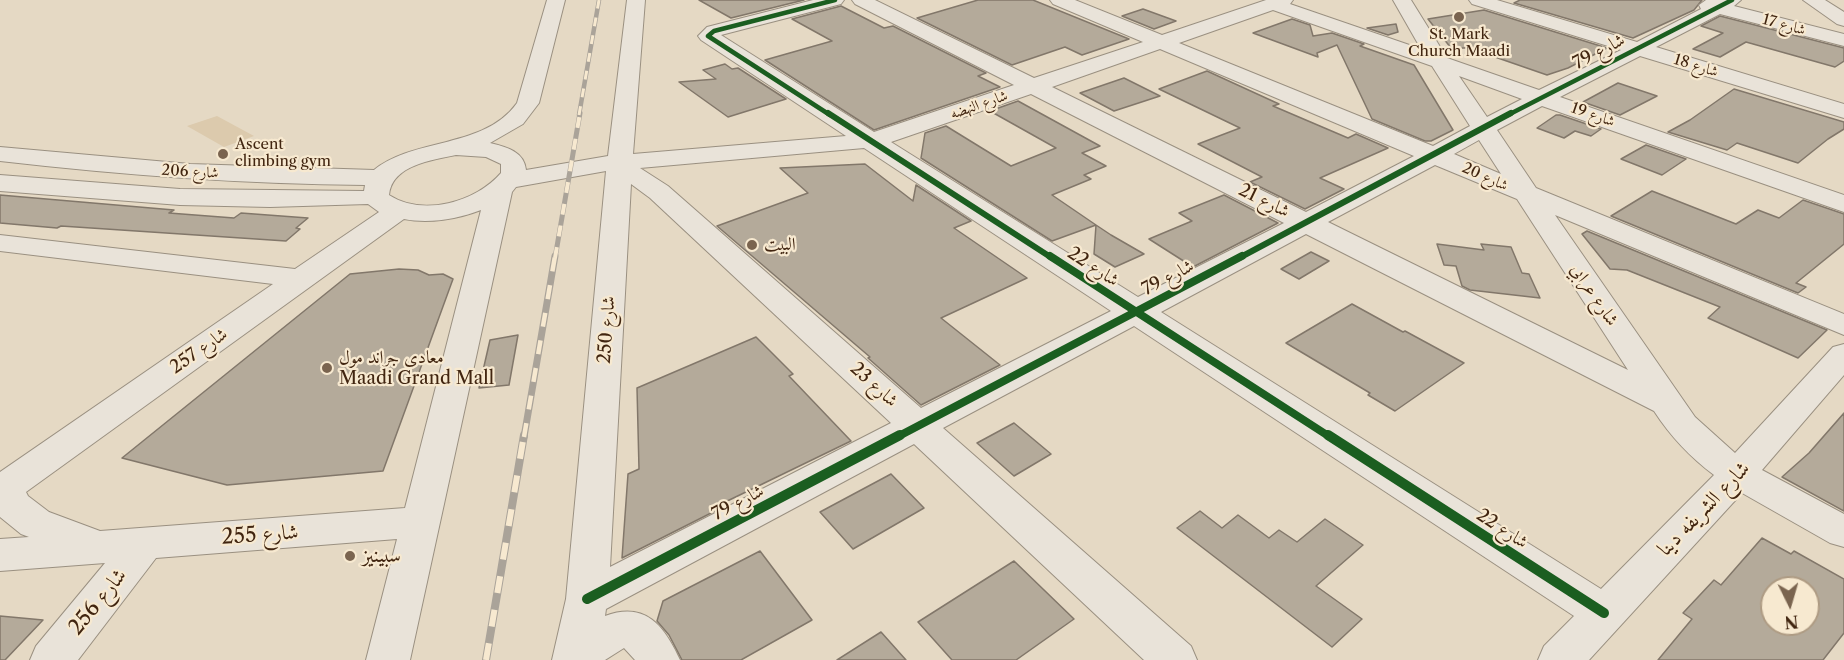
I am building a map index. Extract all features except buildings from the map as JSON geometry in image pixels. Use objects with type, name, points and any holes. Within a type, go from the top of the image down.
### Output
[{"type":"street","points":[[456,148],[501,129],[522,112],[528,103],[556,0]]},
{"type":"street","name":"شارع 250","points":[[574,660],[587,599],[620,163],[636,0]]},
{"type":"street","name":"شارع 22","points":[[835,0],[714,31],[708,36],[1604,613]]},
{"type":"street","name":"شارع 21","points":[[861,0],[1666,403]]},
{"type":"street","name":"شارع 20","points":[[1059,0],[1844,325]]},
{"type":"street","name":"شارع عرابي","points":[[1402,0],[1482,128],[1682,426],[1706,450],[1738,474],[1844,532]]},
{"type":"street","name":"شارع 18","points":[[1478,0],[1844,111]]},
{"type":"street","name":"شارع 17","points":[[1690,0],[1726,4],[1844,40]]},
{"type":"street","points":[[1812,0],[1844,20]]},
{"type":"street","name":"شارع النهضه","points":[[385,196],[423,213],[451,210],[485,199],[507,178],[620,163],[868,140],[1032,87],[1279,2]]},
{"type":"street","name":"شارع 19","points":[[1279,2],[1439,62],[1844,204]]},
{"type":"street","name":"شارع 79","points":[[587,599],[1435,155],[1482,128],[1726,4]]},
{"type":"street","points":[[388,660],[420,522],[507,178],[506,155],[492,150],[456,148]]},
{"type":"street","name":"شارع 257","points":[[2,489],[302,279],[385,196],[410,159],[456,148]]},
{"type":"street","name":"شارع 206","points":[[0,154],[177,172],[278,177],[385,196]]},
{"type":"street","name":"شارع 23","points":[[620,163],[659,192],[1175,660]]},
{"type":"street","name":"شارع 206","points":[[0,183],[86,192],[276,201],[385,196]]},
{"type":"street","points":[[0,243],[302,279]]},
{"type":"street","name":"شارع الشريفه دينا","points":[[1560,660],[1738,474],[1844,354]]},
{"type":"street","name":"شارع 255","points":[[2,489],[13,506],[35,523],[100,547]]},
{"type":"street","name":"شارع 255","points":[[0,555],[420,522]]},
{"type":"street","name":"شارع 256","points":[[52,660],[145,543]]},
{"type":"street","points":[[574,660],[607,634],[622,630],[635,630],[643,636],[658,660]]},
{"type":"shaded area","points":[[217,116],[254,136],[224,147],[187,126]]},
{"type":"railway","points":[[579,115],[599,0]]},
{"type":"railway","points":[[555,258],[580,113]]},
{"type":"railway","points":[[524,437],[555,256]]},
{"type":"railway","points":[[486,660],[524,435]]},
{"type":"cycle path","points":[[835,0],[714,31],[708,36],[1604,613]]},
{"type":"cycle path","points":[[587,599],[1732,0]]},
{"type":"place","name":"St. Mark Church Maadi","points":[[1459,17]]},
{"type":"place","name":"Ascent climbing gym","points":[[223,154]]},
{"type":"place","name":"البيت","points":[[752,245]]},
{"type":"place","name":"معادى جراند مول Maadi Grand Mall","points":[[327,368]]},
{"type":"place","name":"سبينيز","points":[[350,556]]}]
